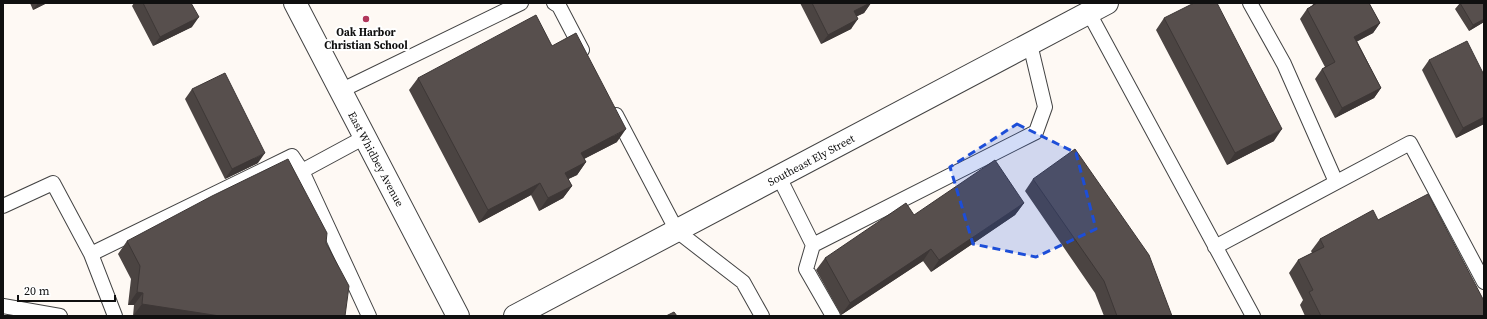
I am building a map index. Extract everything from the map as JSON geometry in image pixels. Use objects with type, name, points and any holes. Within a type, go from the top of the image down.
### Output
[{"type":"street","name":"East Whidbey Avenue","points":[[295,3],[458,316]]},
{"type":"street","name":"Southeast Ely Street","points":[[515,316],[1098,8]]},
{"type":"lane","points":[[340,91],[521,3]]},
{"type":"lane","points":[[554,3],[559,6],[588,62]]},
{"type":"lane","points":[[1250,3],[1284,64],[1336,182]]},
{"type":"lane","points":[[1098,8],[1215,247],[1252,316]]},
{"type":"lane","points":[[812,245],[1036,132],[1045,108],[1030,44]]},
{"type":"lane","points":[[610,104],[677,231],[743,282],[762,316]]},
{"type":"lane","points":[[302,171],[365,137]]},
{"type":"lane","points":[[1215,247],[1410,143],[1484,282]]},
{"type":"lane","points":[[91,254],[292,156],[302,171],[369,316]]},
{"type":"lane","points":[[779,177],[812,245],[806,269],[833,316]]},
{"type":"lane","points":[[3,206],[53,183],[91,254],[115,316]]},
{"type":"lane","points":[[3,306],[60,316]]},
{"type":"highlighted area","points":[[1017,124],[1076,153],[1096,229],[1036,257],[973,244],[950,167]]},
{"type":"building","points":[[143,3],[191,3],[199,17],[160,37]]},
{"type":"building","points":[[812,3],[870,3],[854,11],[858,19],[828,35]]},
{"type":"building","points":[[1194,3],[1217,3],[1282,129],[1235,153],[1164,18]]},
{"type":"building","points":[[1317,3],[1369,3],[1380,23],[1354,37],[1381,88],[1342,108],[1322,69],[1335,62],[1307,9]]},
{"type":"building","points":[[1460,3],[1484,3],[1484,19],[1473,25]]},
{"type":"building","points":[[536,15],[552,46],[576,33],[626,129],[581,153],[586,162],[565,173],[572,186],[548,198],[540,183],[488,210],[418,78]]},
{"type":"building","points":[[1467,41],[1484,75],[1484,117],[1463,128],[1429,60]]},
{"type":"building","points":[[225,73],[265,153],[232,169],[192,89]]},
{"type":"building","points":[[1075,149],[1149,255],[1172,316],[1117,316],[1104,281],[1033,179]]},
{"type":"building","points":[[288,159],[327,233],[326,243],[349,286],[345,316],[220,316],[142,304],[143,293],[137,292],[140,266],[127,241],[212,196]]},
{"type":"building","points":[[995,160],[1024,203],[939,260],[931,249],[850,303],[825,258],[906,203],[914,215]]},
{"type":"building","points":[[1428,194],[1484,301],[1484,316],[1321,316],[1309,292],[1313,290],[1298,260],[1324,247],[1320,239],[1373,210],[1378,220]]},
{"type":"building","points":[[674,312],[677,316],[666,316]]},
{"type":"place","name":"Oak Harbor Christian School","points":[[366,19]]}]
